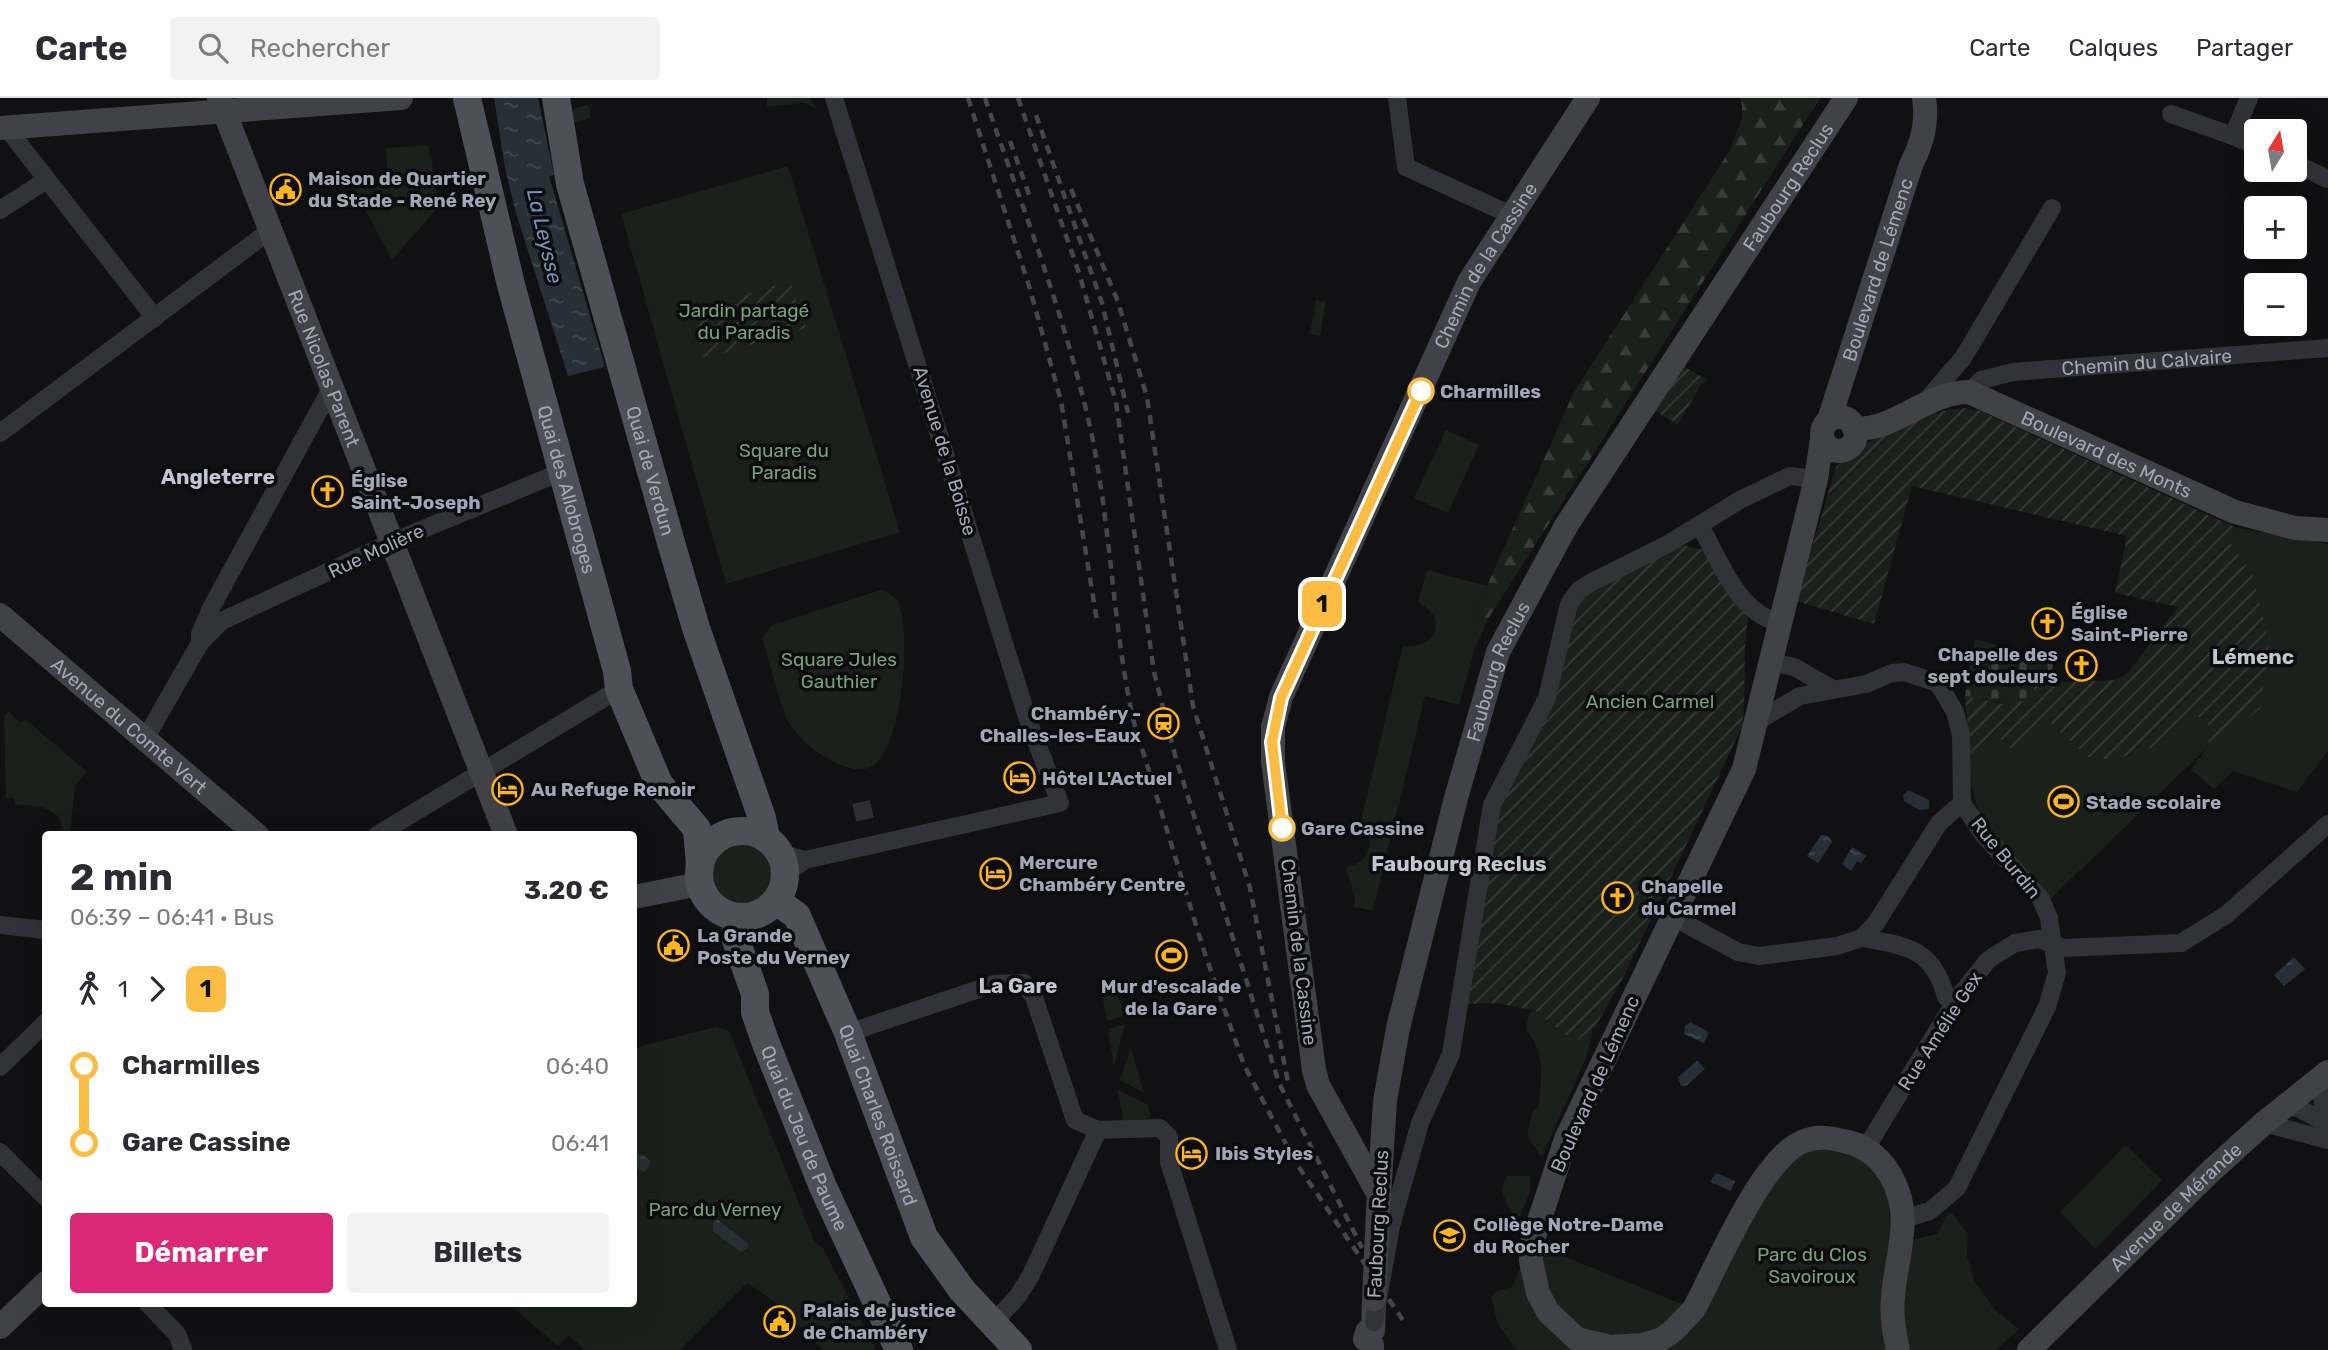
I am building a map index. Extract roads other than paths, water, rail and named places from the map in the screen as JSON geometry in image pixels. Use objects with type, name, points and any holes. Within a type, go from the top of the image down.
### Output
[{"type":"main road","points":[[3,128],[222,104],[401,98]]},
{"type":"main road","name":"Quai des Allobroges","points":[[467,98],[491,206],[617,671],[618,689],[659,784],[697,829],[699,874]]},
{"type":"main road","name":"Quai de Verdun","points":[[556,98],[570,184],[696,628],[762,818],[784,856]]},
{"type":"main road","name":"Faubourg Reclus","points":[[1373,1329],[1383,1211],[1385,1101],[1398,1028],[1452,811],[1497,652],[1566,526],[1846,98]]},
{"type":"main road","name":"Boulevard de Lémenc","points":[[1911,165],[1917,124],[1915,98]]},
{"type":"main road","name":"Boulevard de Lémenc","points":[[1866,1148],[1826,1137],[1801,1142],[1778,1158],[1749,1204],[1694,1309],[1685,1321],[1660,1340],[1625,1348],[1593,1345],[1577,1339],[1548,1312],[1538,1293],[1531,1261],[1535,1230],[1566,1139],[1744,769],[1816,479],[1840,434],[1843,376],[1926,124],[1924,98]]},
{"type":"main road","name":"Chemin de la Cassine","points":[[1383,1211],[1318,1085],[1314,1070],[1273,762],[1273,727],[1281,698],[1338,568],[1469,282],[1586,99]]},
{"type":"main road","name":"Rue Nicolas Parent","points":[[222,104],[505,831]]},
{"type":"main road","points":[[1840,434],[1882,433],[1893,421],[1924,403],[1949,392],[1969,391]]},
{"type":"main road","name":"Boulevard des Monts","points":[[1969,391],[2235,512],[2295,528],[2328,530]]},
{"type":"main road","name":"Avenue du Comte Vert","points":[[0,615],[252,831]]},
{"type":"main road","points":[[747,831],[784,856],[783,888],[777,901],[759,915],[737,918],[715,909],[699,874],[707,848],[727,834],[747,831]]},
{"type":"main road","points":[[637,896],[699,874]]},
{"type":"main road","name":"Quai Charles Roissard","points":[[777,901],[797,916],[848,1033],[925,1237],[962,1290],[1018,1350]]},
{"type":"main road","name":"Quai du Jeu de Paume","points":[[737,918],[735,937],[755,994],[755,1012],[762,1031],[823,1187],[899,1350]]},
{"type":"main road","name":"Avenue de Mérande","points":[[2034,1348],[2150,1229],[2264,1123],[2324,1075]]},
{"type":"main road","points":[[1866,1148],[1887,1170],[1899,1193],[1903,1219],[1892,1299],[1898,1350]]},
{"type":"main road","points":[[0,1327],[42,1287]]},
{"type":"street","name":"Avenue de la Boisse","points":[[834,98],[1029,723],[1060,803],[874,845]]},
{"type":"street","points":[[1397,98],[1406,167],[1511,215]]},
{"type":"street","points":[[2233,136],[2249,98]]},
{"type":"street","points":[[2171,114],[2244,141]]},
{"type":"street","points":[[3,128],[155,318]]},
{"type":"street","points":[[2307,169],[2328,179]]},
{"type":"street","points":[[0,210],[45,181]]},
{"type":"street","points":[[1924,403],[1963,358],[2052,208]]},
{"type":"street","points":[[0,433],[272,229]]},
{"type":"street","name":"Chemin du Calvaire","points":[[1969,391],[1981,380],[2013,372],[2328,348]]},
{"type":"street","points":[[145,738],[200,643],[200,634],[211,608],[333,385]]},
{"type":"street","name":"Rue Molière","points":[[200,643],[222,621],[393,542],[561,472]]},
{"type":"street","points":[[1383,1211],[1451,1054],[1492,805],[1547,698],[1569,604],[1579,590],[1592,582],[1700,526],[1740,500],[1790,477],[1816,479]]},
{"type":"street","points":[[1700,526],[1744,604],[1761,618],[1779,623]]},
{"type":"street","points":[[1770,662],[1794,667],[1833,689]]},
{"type":"street","name":"Rue Burdin","points":[[1756,722],[1800,695],[1904,673],[1938,683],[1955,712],[1961,735],[1962,803],[1983,834],[2040,899],[2049,918],[2057,974],[2047,1007],[1957,1188],[1930,1211],[1903,1219]]},
{"type":"street","points":[[382,831],[618,689]]},
{"type":"street","points":[[1862,938],[1876,923],[1939,823],[1962,803]]},
{"type":"street","name":"Rue Amélie Gex","points":[[1866,1148],[1956,1000],[1988,960],[2015,943],[2039,939],[2063,948],[2181,943],[2226,915],[2328,824]]},
{"type":"street","points":[[784,856],[874,845],[867,827]]},
{"type":"street","points":[[1673,917],[1738,952],[1759,956],[1837,946],[1862,938],[1904,946],[1927,958],[1941,976],[1946,997],[1956,1000]]},
{"type":"street","points":[[0,925],[42,930]]},
{"type":"street","points":[[848,1033],[964,993],[1016,981],[1024,983],[1034,997],[1075,1120],[1098,1130],[1160,1128],[1169,1138],[1169,1162],[1228,1350]]},
{"type":"street","points":[[0,1067],[42,1026]]},
{"type":"street","points":[[2324,1075],[2323,1105],[2328,1117]]},
{"type":"street","points":[[2284,1106],[2298,1108],[2328,1124]]},
{"type":"street","points":[[2264,1123],[2328,1140]]},
{"type":"street","points":[[993,1323],[1018,1296],[1031,1275],[1098,1130]]},
{"type":"street","points":[[0,1152],[42,1194]]},
{"type":"street","points":[[151,1307],[177,1334],[183,1350]]},
{"type":"water","name":"La Leysse","points":[[494,98],[538,98],[554,175],[549,176],[605,367],[568,376],[516,213],[505,168]]},
{"type":"water","points":[[1908,790],[1929,800],[1929,809],[1919,810],[1904,801],[1903,796]]},
{"type":"water","points":[[1821,835],[1828,836],[1832,842],[1818,863],[1807,856]]},
{"type":"water","points":[[1852,847],[1866,856],[1861,863],[1857,861],[1851,871],[1842,864]]},
{"type":"water","points":[[2294,957],[2305,969],[2284,986],[2274,975]]},
{"type":"water","points":[[1690,1022],[1709,1032],[1704,1043],[1684,1034],[1685,1026]]},
{"type":"water","points":[[1697,1061],[1705,1069],[1686,1086],[1681,1086],[1678,1077]]},
{"type":"water","points":[[637,1154],[643,1155],[650,1161],[644,1172],[637,1168]]},
{"type":"water","points":[[1716,1173],[1735,1181],[1731,1191],[1710,1182]]},
{"type":"water","points":[[718,1220],[748,1244],[748,1248],[741,1252],[713,1231],[713,1221]]},
{"type":"tunnel","points":[[861,802],[867,827]]},
{"type":"railway","points":[[968,98],[1030,289],[1061,401],[1097,621]]},
{"type":"railway","points":[[985,98],[1043,266],[1082,393],[1104,507],[1121,649],[1133,719],[1203,948],[1244,1065],[1296,1163],[1405,1323]]},
{"type":"railway","points":[[1018,98],[1079,273],[1116,402],[1154,672],[1176,759],[1279,1083],[1362,1248]]},
{"type":"railway","points":[[1036,115],[1102,303],[1128,413]]},
{"type":"railway","points":[[1010,141],[1031,200]]},
{"type":"railway","points":[[1071,189],[1118,302],[1147,397],[1193,706],[1250,888],[1289,1087]]},
{"type":"place","name":"Maison de Quartier du Stade - René Rey","points":[[285,189]]},
{"type":"place","name":"Charmilles","points":[[1421,391]]},
{"type":"place","name":"Église Saint-Joseph","points":[[328,491]]},
{"type":"place","name":"Église Saint-Pierre","points":[[2048,623]]},
{"type":"place","name":"Chapelle des sept douleurs","points":[[2081,665]]},
{"type":"place","name":"Chambéry - Challes-les-Eaux","points":[[1164,724]]},
{"type":"place","name":"Hôtel L'Actuel","points":[[1019,778]]},
{"type":"place","name":"Au Refuge Renoir","points":[[508,789]]},
{"type":"place","name":"Stade scolaire","points":[[2063,802]]},
{"type":"place","name":"Gare Cassine","points":[[1282,828]]},
{"type":"place","name":"Mercure Chambéry Centre","points":[[996,873]]},
{"type":"place","name":"Chapelle du Carmel","points":[[1618,897]]},
{"type":"place","name":"La Grande Poste du Verney","points":[[674,946]]},
{"type":"place","name":"Mur d'escalade de la Gare","points":[[1171,955]]},
{"type":"place","name":"Ibis Styles","points":[[1192,1153]]},
{"type":"place","name":"Collège Notre-Dame du Rocher","points":[[1450,1235]]},
{"type":"place","name":"Palais de justice de Chambéry","points":[[780,1321]]},
{"type":"district","name":"Angleterre","points":[[218,476]]},
{"type":"district","name":"Lémenc","points":[[2253,656]]},
{"type":"district","name":"Faubourg Reclus","points":[[1459,863]]},
{"type":"district","name":"La Gare","points":[[1018,985]]},
{"type":"park label","name":"Jardin partagé du Paradis","points":[[744,321]]},
{"type":"park label","name":"Square du Paradis","points":[[784,461]]},
{"type":"park label","name":"Square Jules Gauthier","points":[[839,670]]},
{"type":"park label","name":"Ancien Carmel","points":[[1650,701]]},
{"type":"park label","name":"Parc du Verney","points":[[715,1209]]},
{"type":"park label","name":"Parc du Clos Savoiroux","points":[[1812,1265]]}]
